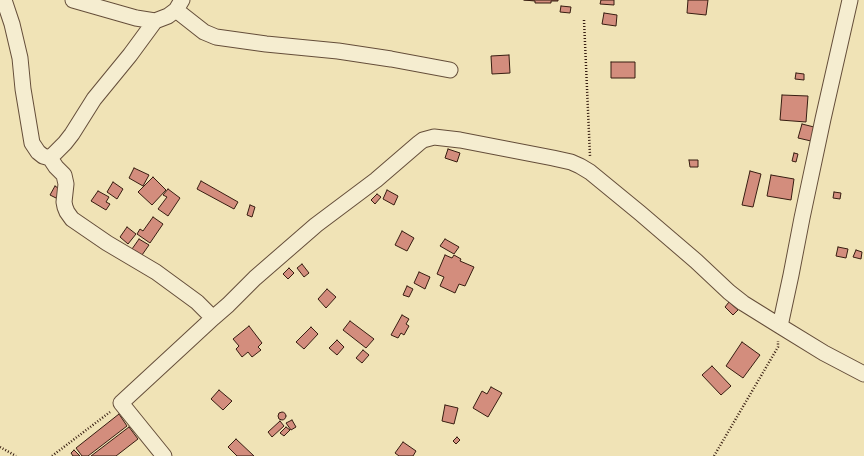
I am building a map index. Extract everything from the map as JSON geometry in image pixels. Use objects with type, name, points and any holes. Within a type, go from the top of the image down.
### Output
[{"type":"street","points":[[4,0],[12,24],[20,58],[23,89],[32,143],[38,152],[43,156],[50,158],[64,175],[66,184],[64,202],[67,212],[72,219],[156,272],[198,302],[212,318]]},
{"type":"street","points":[[73,0],[136,18],[155,21],[168,16],[179,5],[204,32],[216,37],[266,44],[338,51],[450,70]]},
{"type":"street","points":[[780,326],[850,0]]},
{"type":"street","points":[[50,158],[72,134],[94,99],[130,56],[155,21]]},
{"type":"street","points":[[164,456],[121,403],[212,318],[228,305],[255,278],[316,225],[376,180],[419,143],[434,137],[450,138],[559,159],[571,162],[590,172],[696,261],[729,292],[749,307],[824,353],[864,374]]},
{"type":"path","points":[[584,20],[590,172]]},
{"type":"path","points":[[714,456],[778,347],[780,326]]},
{"type":"path","points":[[52,456],[121,403]]},
{"type":"path","points":[[0,447],[16,456]]},
{"type":"building","points":[[524,0],[558,1],[551,1],[551,3],[535,3],[535,1]]},
{"type":"building","points":[[601,0],[614,0],[614,5],[600,4]]},
{"type":"building","points":[[688,0],[708,0],[706,15],[687,13]]},
{"type":"building","points":[[561,6],[571,7],[570,13],[560,12]]},
{"type":"building","points":[[604,13],[617,15],[616,26],[602,24]]},
{"type":"building","points":[[509,55],[510,73],[492,74],[491,56]]},
{"type":"building","points":[[611,62],[635,62],[635,78],[611,78]]},
{"type":"building","points":[[796,73],[804,74],[804,80],[795,79]]},
{"type":"building","points":[[782,95],[808,96],[806,122],[780,120]]},
{"type":"building","points":[[802,124],[814,127],[811,141],[798,138]]},
{"type":"building","points":[[448,149],[460,153],[457,162],[445,158]]},
{"type":"building","points":[[794,153],[798,154],[796,162],[792,161]]},
{"type":"building","points":[[689,160],[698,160],[698,167],[690,167]]},
{"type":"building","points":[[134,168],[149,175],[143,186],[129,178]]},
{"type":"building","points":[[750,171],[761,174],[753,207],[742,205]]},
{"type":"building","points":[[771,175],[794,179],[791,200],[767,196]]},
{"type":"building","points":[[153,177],[166,190],[152,205],[138,192]]},
{"type":"building","points":[[201,181],[238,202],[234,209],[197,189]]},
{"type":"building","points":[[113,182],[123,189],[117,199],[107,192]]},
{"type":"building","points":[[55,186],[61,190],[56,198],[50,195]]},
{"type":"building","points":[[168,189],[180,198],[168,216],[158,209],[167,197],[163,195]]},
{"type":"building","points":[[387,190],[398,196],[394,205],[383,199]]},
{"type":"building","points":[[98,191],[109,197],[106,202],[110,204],[106,210],[91,201]]},
{"type":"building","points":[[834,192],[841,193],[840,199],[833,198]]},
{"type":"building","points":[[377,194],[381,197],[375,204],[371,200]]},
{"type":"building","points":[[250,205],[255,207],[252,217],[247,215]]},
{"type":"building","points":[[153,217],[163,224],[150,243],[137,234],[140,229],[143,231]]},
{"type":"building","points":[[127,227],[136,234],[128,244],[120,237]]},
{"type":"building","points":[[402,231],[414,238],[407,251],[395,245]]},
{"type":"building","points":[[139,239],[149,245],[142,255],[132,249]]},
{"type":"building","points":[[445,239],[459,247],[454,254],[440,246]]},
{"type":"building","points":[[838,247],[848,249],[846,258],[836,256]]},
{"type":"building","points":[[856,250],[862,252],[861,259],[853,257]]},
{"type":"building","points":[[445,255],[452,258],[454,255],[461,259],[460,261],[474,267],[465,286],[459,284],[455,293],[440,286],[444,277],[437,274]]},
{"type":"building","points":[[302,264],[309,273],[304,277],[297,268]]},
{"type":"building","points":[[289,268],[294,273],[288,279],[283,274]]},
{"type":"building","points":[[419,272],[430,277],[425,289],[414,283]]},
{"type":"building","points":[[407,286],[413,289],[409,297],[403,295]]},
{"type":"building","points":[[327,289],[336,297],[326,308],[318,299]]},
{"type":"building","points":[[729,302],[738,310],[733,315],[725,307]]},
{"type":"building","points":[[402,315],[409,319],[406,324],[409,326],[404,335],[401,333],[398,338],[391,335]]},
{"type":"building","points":[[350,321],[374,339],[366,348],[343,330]]},
{"type":"building","points":[[249,326],[262,343],[258,347],[261,350],[252,357],[248,352],[242,357],[236,349],[239,346],[233,339]]},
{"type":"building","points":[[311,327],[318,334],[304,349],[296,342]]},
{"type":"building","points":[[337,340],[344,347],[337,355],[329,348]]},
{"type":"building","points":[[742,342],[760,355],[743,378],[726,366]]},
{"type":"building","points":[[363,350],[369,355],[362,363],[356,358]]},
{"type":"building","points":[[712,366],[731,386],[721,395],[702,375]]},
{"type":"building","points":[[491,387],[502,393],[488,417],[473,408],[482,391],[487,394]]},
{"type":"building","points":[[219,390],[232,401],[223,410],[211,399]]},
{"type":"building","points":[[445,405],[458,408],[454,424],[442,421]]},
{"type":"building","points":[[282,412],[285,413],[285,419],[282,420],[279,419],[278,416],[279,413]]},
{"type":"building","points":[[119,414],[127,426],[88,456],[82,456],[76,448]]},
{"type":"building","points":[[292,420],[296,427],[291,430],[286,423]]},
{"type":"building","points":[[280,421],[284,426],[272,437],[268,432]]},
{"type":"building","points":[[129,427],[138,439],[116,456],[91,456]]},
{"type":"building","points":[[286,427],[290,430],[284,436],[280,433]]},
{"type":"building","points":[[457,437],[460,440],[456,444],[453,441]]},
{"type":"building","points":[[236,439],[254,456],[237,456],[228,447]]},
{"type":"building","points":[[403,442],[416,451],[413,456],[399,456],[395,453]]},
{"type":"building","points":[[74,450],[80,456],[73,456],[71,453]]}]
